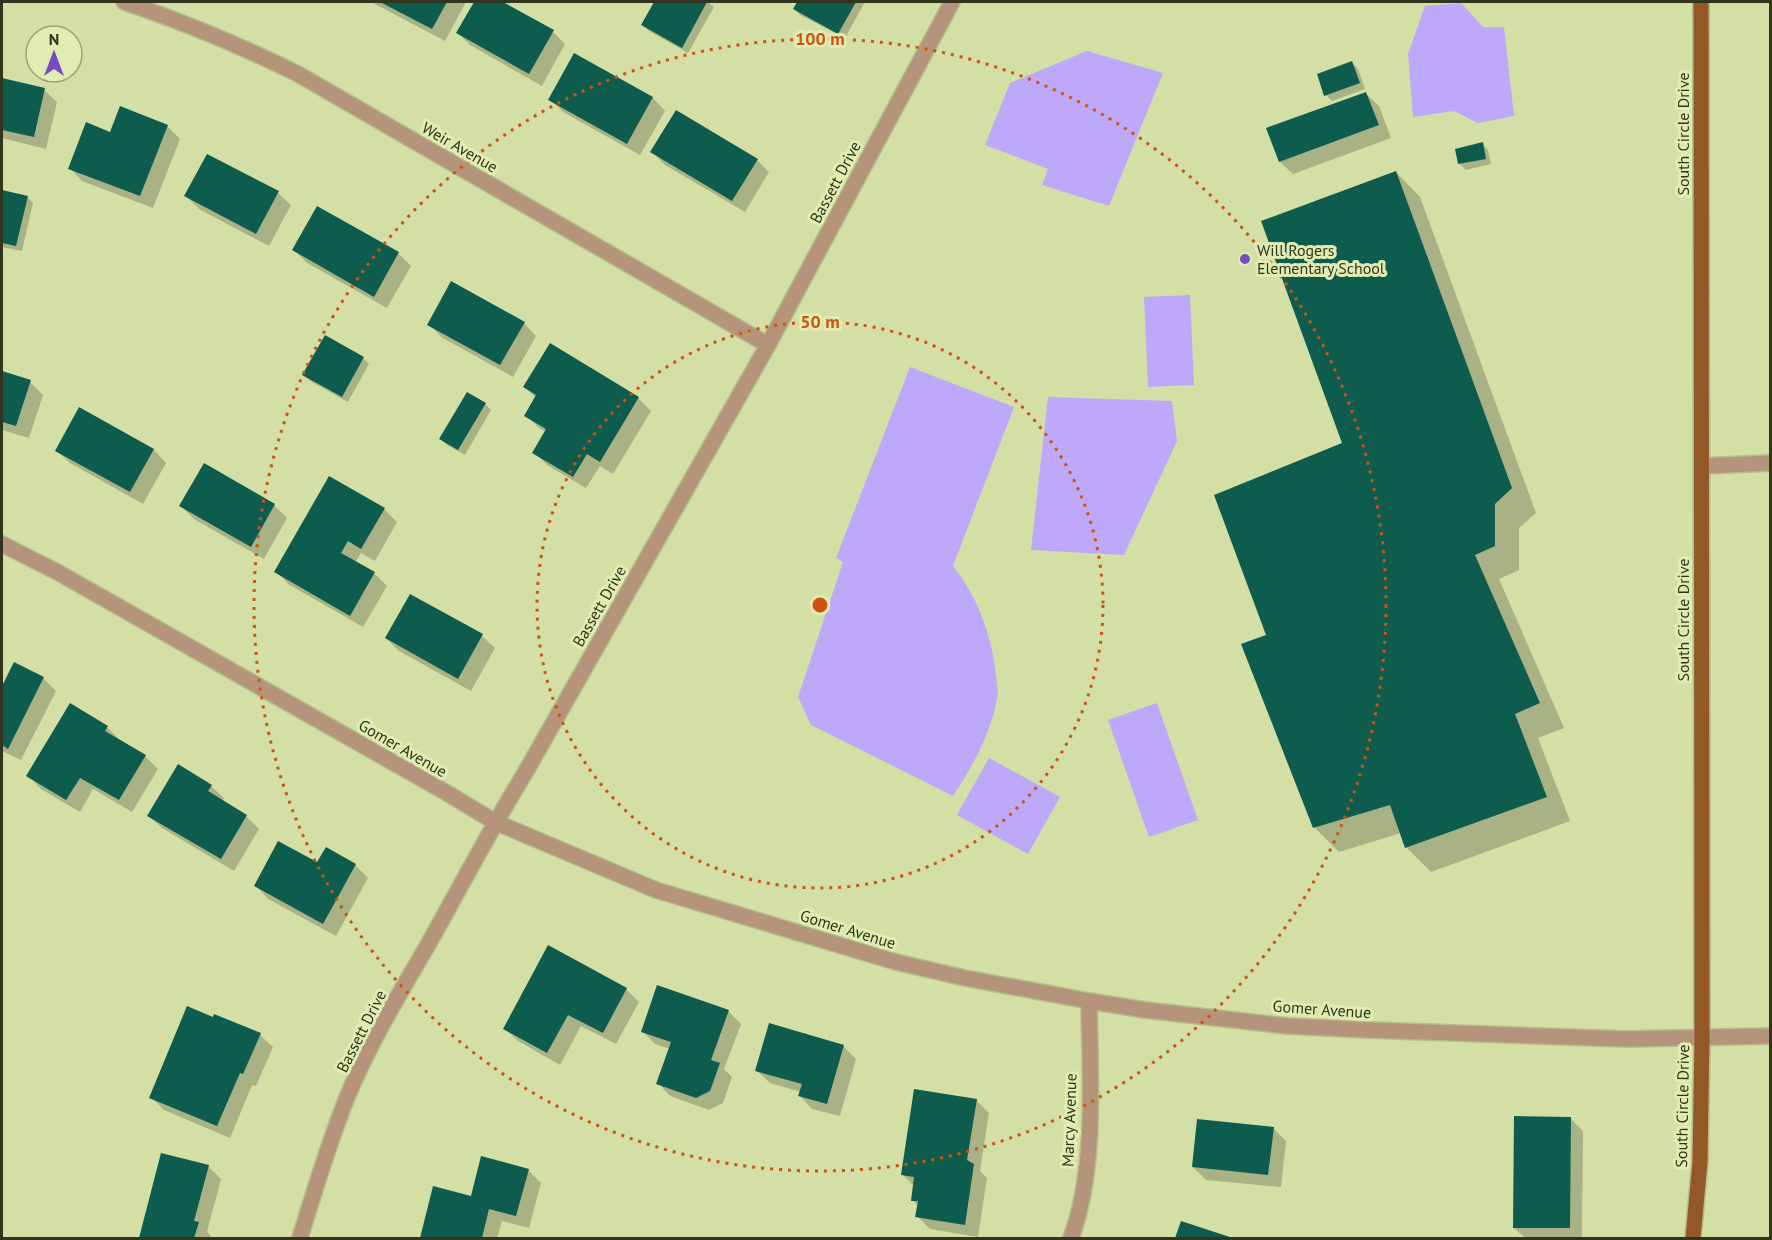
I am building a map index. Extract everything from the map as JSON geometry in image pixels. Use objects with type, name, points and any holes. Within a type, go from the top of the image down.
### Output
[{"type":"main road","name":"South Circle Drive","points":[[1693,1239],[1700,1162],[1702,1038],[1701,2]]},
{"type":"street","name":"Weir Avenue","points":[[124,2],[174,18],[298,74],[768,345]]},
{"type":"street","name":"Bassett Drive","points":[[300,1239],[321,1168],[347,1098],[382,1026],[495,822],[768,345],[952,2]]},
{"type":"street","points":[[1701,466],[1770,463]]},
{"type":"street","name":"Gomer Avenue","points":[[2,544],[69,579],[495,822],[656,890],[896,962],[965,978],[1089,1001],[1287,1026],[1577,1038],[1770,1036]]},
{"type":"street","name":"Marcy Avenue","points":[[1071,1239],[1077,1221],[1085,1178],[1089,1123],[1089,1001]]},
{"type":"shaded area","points":[[1461,3],[1483,27],[1504,27],[1514,116],[1478,123],[1454,111],[1413,117],[1408,54],[1425,6]]},
{"type":"shaded area","points":[[1087,51],[1163,73],[1109,206],[1042,185],[1048,169],[985,145],[1010,83]]},
{"type":"shaded area","points":[[1190,295],[1194,385],[1148,387],[1144,297]]},
{"type":"shaded area","points":[[910,367],[1014,407],[953,566],[977,604],[987,632],[994,661],[998,694],[985,738],[974,762],[953,796],[811,725],[798,697],[843,562],[836,558]]},
{"type":"shaded area","points":[[1048,397],[1172,401],[1177,441],[1124,555],[1031,550]]},
{"type":"shaded area","points":[[1157,703],[1198,820],[1149,837],[1108,720]]},
{"type":"shaded area","points":[[989,758],[1060,797],[1028,854],[957,815]]},
{"type":"building","points":[[380,2],[447,2],[432,29]]},
{"type":"building","points":[[474,2],[503,2],[554,30],[529,74],[456,33]]},
{"type":"building","points":[[654,2],[707,2],[682,48],[641,25]]},
{"type":"building","points":[[797,2],[856,2],[838,34],[793,9]]},
{"type":"building","points":[[574,53],[653,97],[627,144],[548,100]]},
{"type":"building","points":[[1352,61],[1360,83],[1324,96],[1317,74]]},
{"type":"building","points":[[2,78],[45,88],[34,137],[2,130]]},
{"type":"building","points":[[1366,92],[1379,125],[1279,162],[1266,128]]},
{"type":"building","points":[[120,106],[168,125],[140,196],[68,169],[86,122],[110,132]]},
{"type":"building","points":[[676,110],[758,159],[732,201],[650,152]]},
{"type":"building","points":[[1483,142],[1486,159],[1458,164],[1455,149]]},
{"type":"building","points":[[207,154],[279,191],[256,234],[184,196]]},
{"type":"building","points":[[1396,171],[1512,488],[1495,504],[1495,546],[1475,555],[1540,703],[1515,714],[1547,797],[1405,848],[1390,805],[1313,828],[1241,644],[1266,635],[1214,495],[1342,443],[1261,221]]},
{"type":"building","points":[[2,190],[28,196],[16,246],[2,243]]},
{"type":"building","points":[[317,206],[399,252],[374,297],[292,250]]},
{"type":"building","points":[[451,281],[525,322],[500,365],[427,325]]},
{"type":"building","points":[[325,335],[364,357],[342,397],[302,375]]},
{"type":"building","points":[[550,343],[639,397],[600,462],[587,454],[573,477],[532,453],[546,429],[524,416],[536,395],[523,387]]},
{"type":"building","points":[[2,371],[31,380],[16,426],[2,422]]},
{"type":"building","points":[[467,392],[486,403],[458,450],[439,439]]},
{"type":"building","points":[[79,407],[154,449],[130,492],[55,451]]},
{"type":"building","points":[[204,463],[275,504],[251,547],[179,506]]},
{"type":"building","points":[[329,476],[385,508],[361,549],[348,541],[341,553],[375,572],[350,616],[274,572]]},
{"type":"building","points":[[410,594],[483,634],[458,679],[385,638]]},
{"type":"building","points":[[14,662],[44,677],[8,749],[2,745],[2,686]]},
{"type":"building","points":[[70,703],[108,726],[105,731],[146,755],[119,800],[80,778],[66,800],[26,776]]},
{"type":"building","points":[[178,764],[212,785],[208,791],[247,815],[221,859],[147,816]]},
{"type":"building","points":[[278,841],[317,862],[326,847],[356,864],[323,924],[254,886]]},
{"type":"building","points":[[548,945],[627,988],[603,1033],[568,1015],[547,1053],[503,1029]]},
{"type":"building","points":[[657,985],[729,1010],[711,1060],[720,1063],[710,1091],[696,1098],[656,1084],[671,1042],[641,1032]]},
{"type":"building","points":[[187,1006],[261,1033],[243,1074],[240,1073],[217,1126],[149,1098]]},
{"type":"building","points":[[769,1023],[844,1045],[827,1104],[798,1096],[802,1084],[755,1071]]},
{"type":"building","points":[[914,1089],[977,1099],[967,1160],[974,1164],[965,1225],[915,1217],[918,1201],[911,1201],[914,1177],[901,1175]]},
{"type":"building","points":[[1514,1116],[1571,1117],[1570,1228],[1513,1228]]},
{"type":"building","points":[[1197,1119],[1274,1127],[1268,1175],[1192,1167]]},
{"type":"building","points":[[161,1153],[209,1165],[194,1221],[199,1222],[194,1238],[139,1238]]},
{"type":"building","points":[[481,1156],[529,1169],[516,1216],[489,1209],[482,1238],[420,1238],[433,1186],[471,1196]]},
{"type":"building","points":[[1181,1221],[1233,1238],[1175,1238]]},
{"type":"place","name":"Will Rogers Elementary School","points":[[1245,259]]}]
